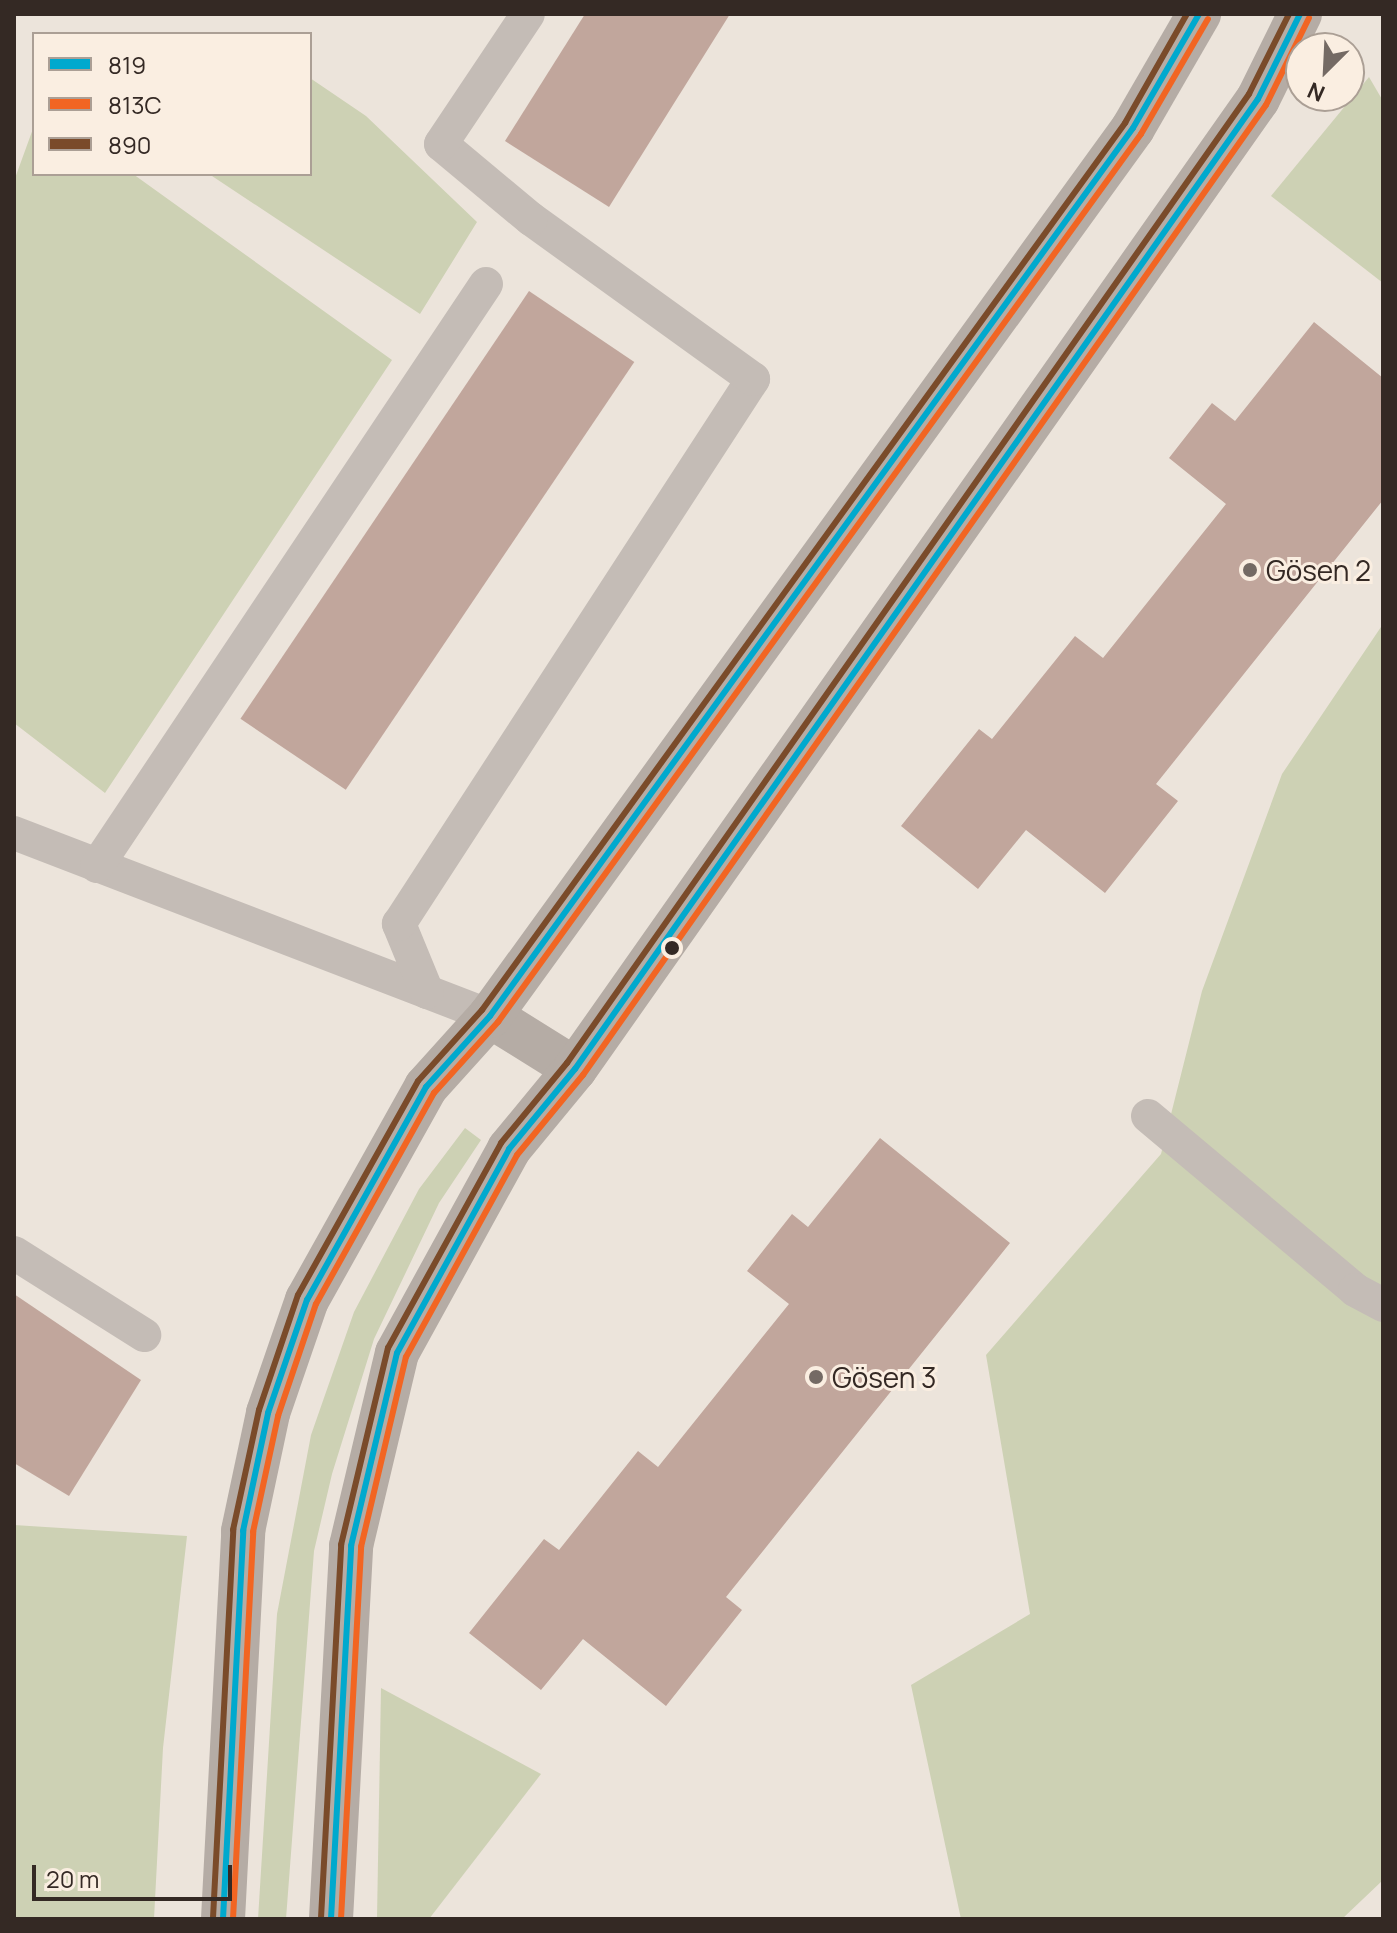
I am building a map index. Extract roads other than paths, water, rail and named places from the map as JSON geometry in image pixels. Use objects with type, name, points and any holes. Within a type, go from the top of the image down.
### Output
[{"type":"street","points":[[223,1919],[243,1531],[268,1413],[307,1300],[426,1087],[490,1016],[1133,128],[1199,14]]},
{"type":"street","points":[[331,1919],[351,1546],[397,1353],[509,1149],[575,1069],[1258,99],[1300,14]]},
{"type":"street","points":[[490,1016],[575,1069]]},
{"type":"lane","points":[[427,992],[399,924],[753,379],[531,219],[441,144],[528,14]]},
{"type":"lane","points":[[97,866],[486,284]]},
{"type":"lane","points":[[14,833],[490,1016]]},
{"type":"lane","points":[[1148,1116],[1355,1290],[1383,1305]]},
{"type":"lane","points":[[14,1253],[144,1335]]},
{"type":"place","name":"Gösen 2","points":[[1250,570]]},
{"type":"place","name":"Gösen 3","points":[[816,1377]]}]
